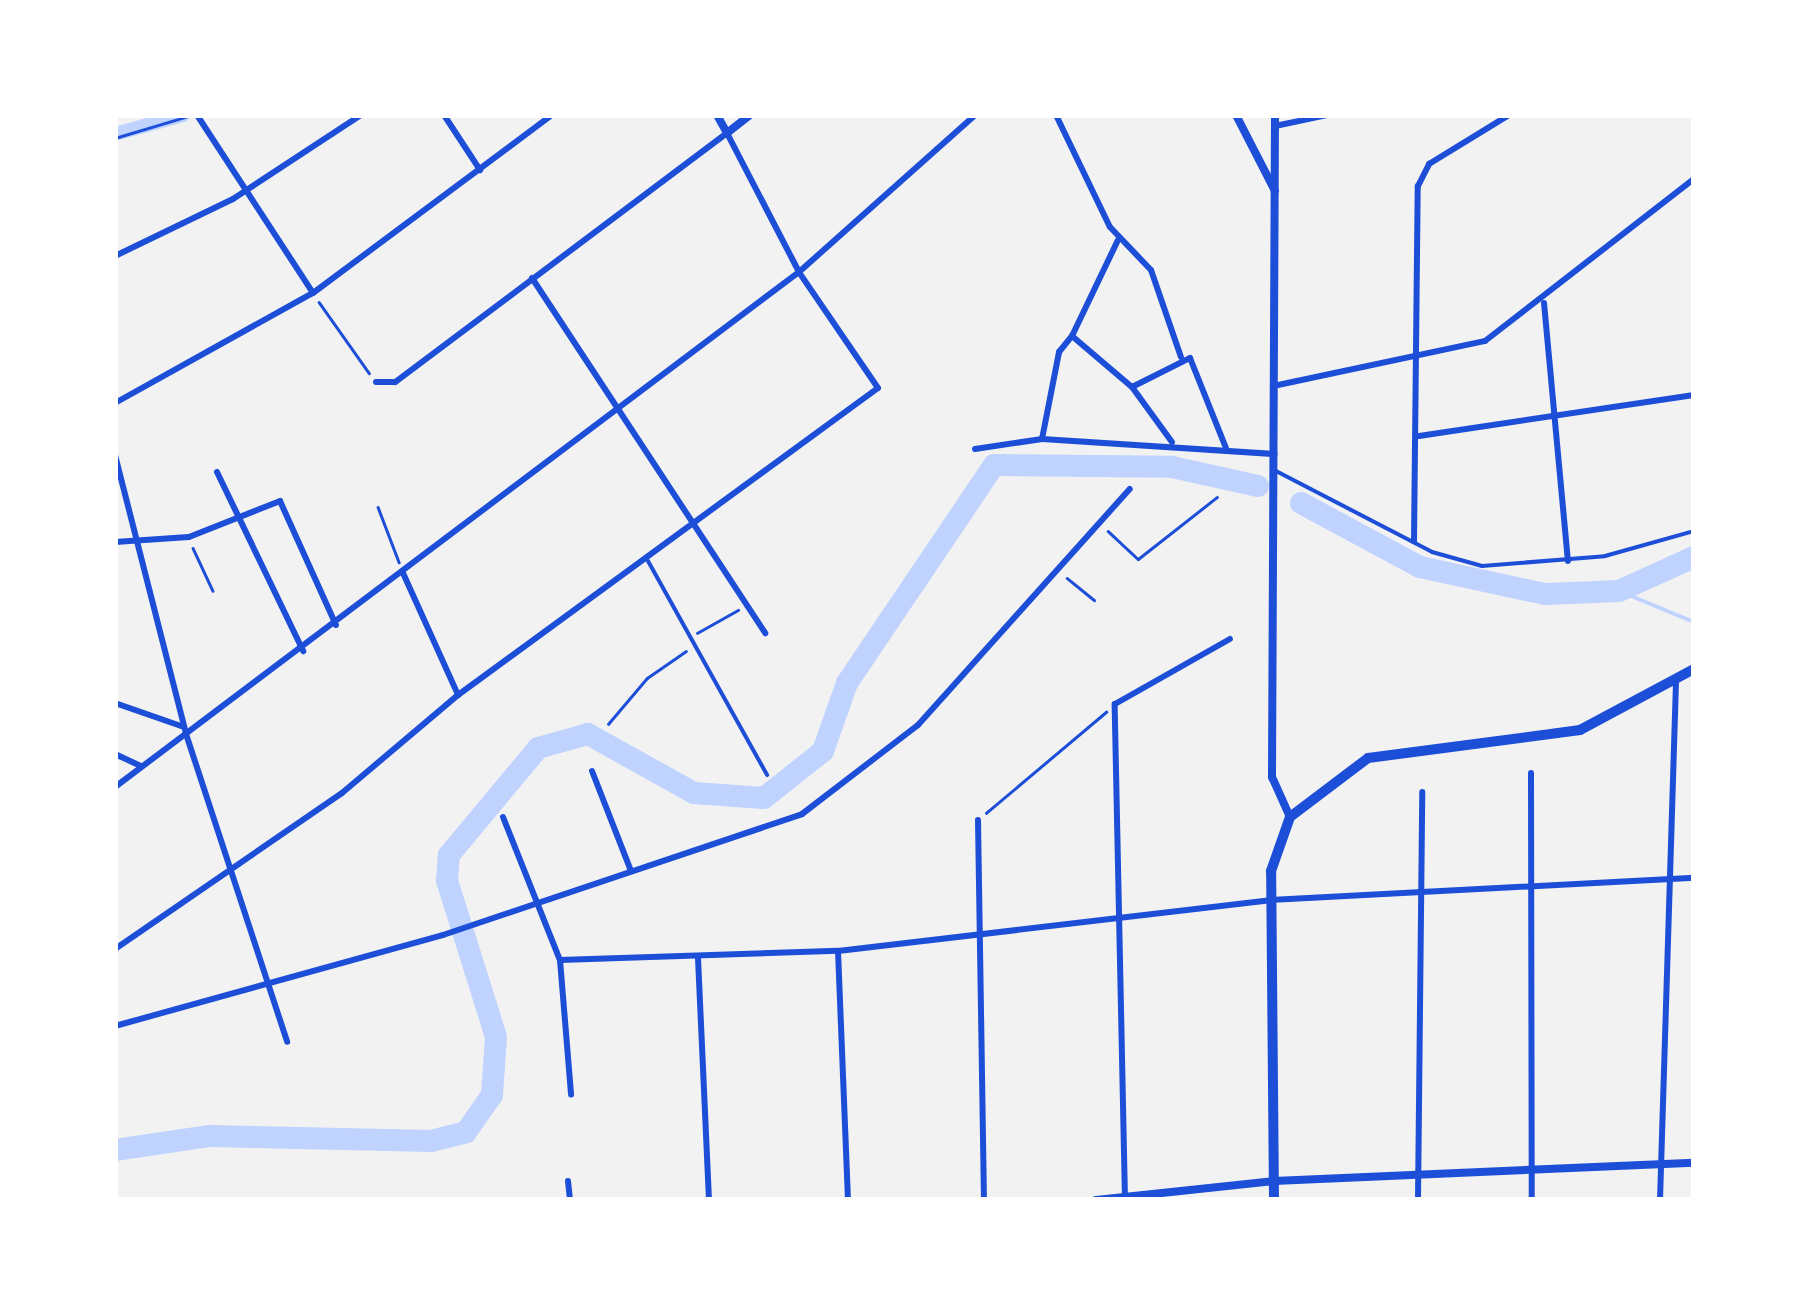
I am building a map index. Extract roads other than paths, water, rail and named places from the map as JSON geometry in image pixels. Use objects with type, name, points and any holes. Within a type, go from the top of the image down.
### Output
[{"type":"main road","points":[[1274,1200],[1270,900],[1273,850],[1290,816],[1368,758],[1546,738],[1676,682],[1694,668]]},
{"type":"street","points":[[197,115],[242,193],[314,293]]},
{"type":"street","points":[[115,256],[242,193],[361,115]]},
{"type":"street","points":[[444,115],[480,170]]},
{"type":"street","points":[[115,404],[314,293],[552,115]]},
{"type":"street","points":[[115,949],[229,872],[458,694],[697,528],[878,388],[799,272],[717,115]]},
{"type":"street","points":[[376,382],[395,382],[750,115]]},
{"type":"street","points":[[115,786],[185,730],[303,651],[799,272],[976,115]]},
{"type":"street","points":[[1056,115],[1118,240],[1151,270],[1180,357],[1198,365],[1226,448]]},
{"type":"street","points":[[1236,115],[1277,194]]},
{"type":"street","points":[[1275,115],[1278,385],[1272,777],[1290,816]]},
{"type":"street","points":[[1275,126],[1327,115]]},
{"type":"street","points":[[1414,541],[1419,436],[1415,358],[1418,186],[1429,164],[1509,115]]},
{"type":"street","points":[[1278,385],[1485,341],[1544,301],[1694,179]]},
{"type":"street","points":[[1042,439],[1059,352],[1072,336],[1118,240]]},
{"type":"street","points":[[1419,436],[1694,391],[1694,270]]},
{"type":"street","points":[[532,278],[765,633]]},
{"type":"street","points":[[1544,301],[1559,416],[1568,561]]},
{"type":"street","points":[[1072,336],[1132,387],[1172,442]]},
{"type":"street","points":[[1132,387],[1180,357]]},
{"type":"street","points":[[975,449],[1042,439],[1172,442],[1276,454]]},
{"type":"street","points":[[115,455],[143,544],[185,730],[288,1042]]},
{"type":"street","points":[[217,472],[235,520],[303,651]]},
{"type":"street","points":[[115,1026],[270,986],[451,932],[789,820],[866,770],[1130,489]]},
{"type":"street","points":[[115,542],[143,544],[188,538],[280,502],[336,625]]},
{"type":"street","points":[[404,572],[458,694]]},
{"type":"street","points":[[1126,1198],[1115,704],[1230,638]]},
{"type":"street","points":[[1660,1200],[1673,878],[1676,682]]},
{"type":"street","points":[[115,702],[185,730]]},
{"type":"street","points":[[115,754],[142,766]]},
{"type":"street","points":[[592,771],[631,871]]},
{"type":"street","points":[[1531,772],[1536,886],[1532,1200]]},
{"type":"street","points":[[1418,1200],[1422,792]]},
{"type":"street","points":[[503,817],[560,960],[571,1095]]},
{"type":"street","points":[[978,820],[984,1200]]},
{"type":"street","points":[[560,960],[838,951],[1120,914],[1270,900],[1421,888],[1694,878]]},
{"type":"street","points":[[838,951],[848,1200]]},
{"type":"street","points":[[698,958],[710,1200]]},
{"type":"street","points":[[1096,1200],[1274,1181],[1418,1178],[1694,1163]]},
{"type":"street","points":[[568,1181],[570,1200]]},
{"type":"lane","points":[[1276,471],[1414,541],[1482,566],[1568,561],[1694,530]]},
{"type":"lane","points":[[648,561],[767,775]]},
{"type":"waterway","points":[[115,134],[183,115]]},
{"type":"waterway","points":[[115,1150],[210,1136],[431,1141],[466,1132],[492,1095],[496,1037],[447,881],[449,855],[538,748],[588,734],[694,793],[764,798],[823,751],[847,683],[994,465],[1172,467],[1258,486]]},
{"type":"waterway","points":[[1301,503],[1420,567],[1545,594],[1619,591],[1694,557]]},
{"type":"waterway","points":[[1619,591],[1694,622]]}]
